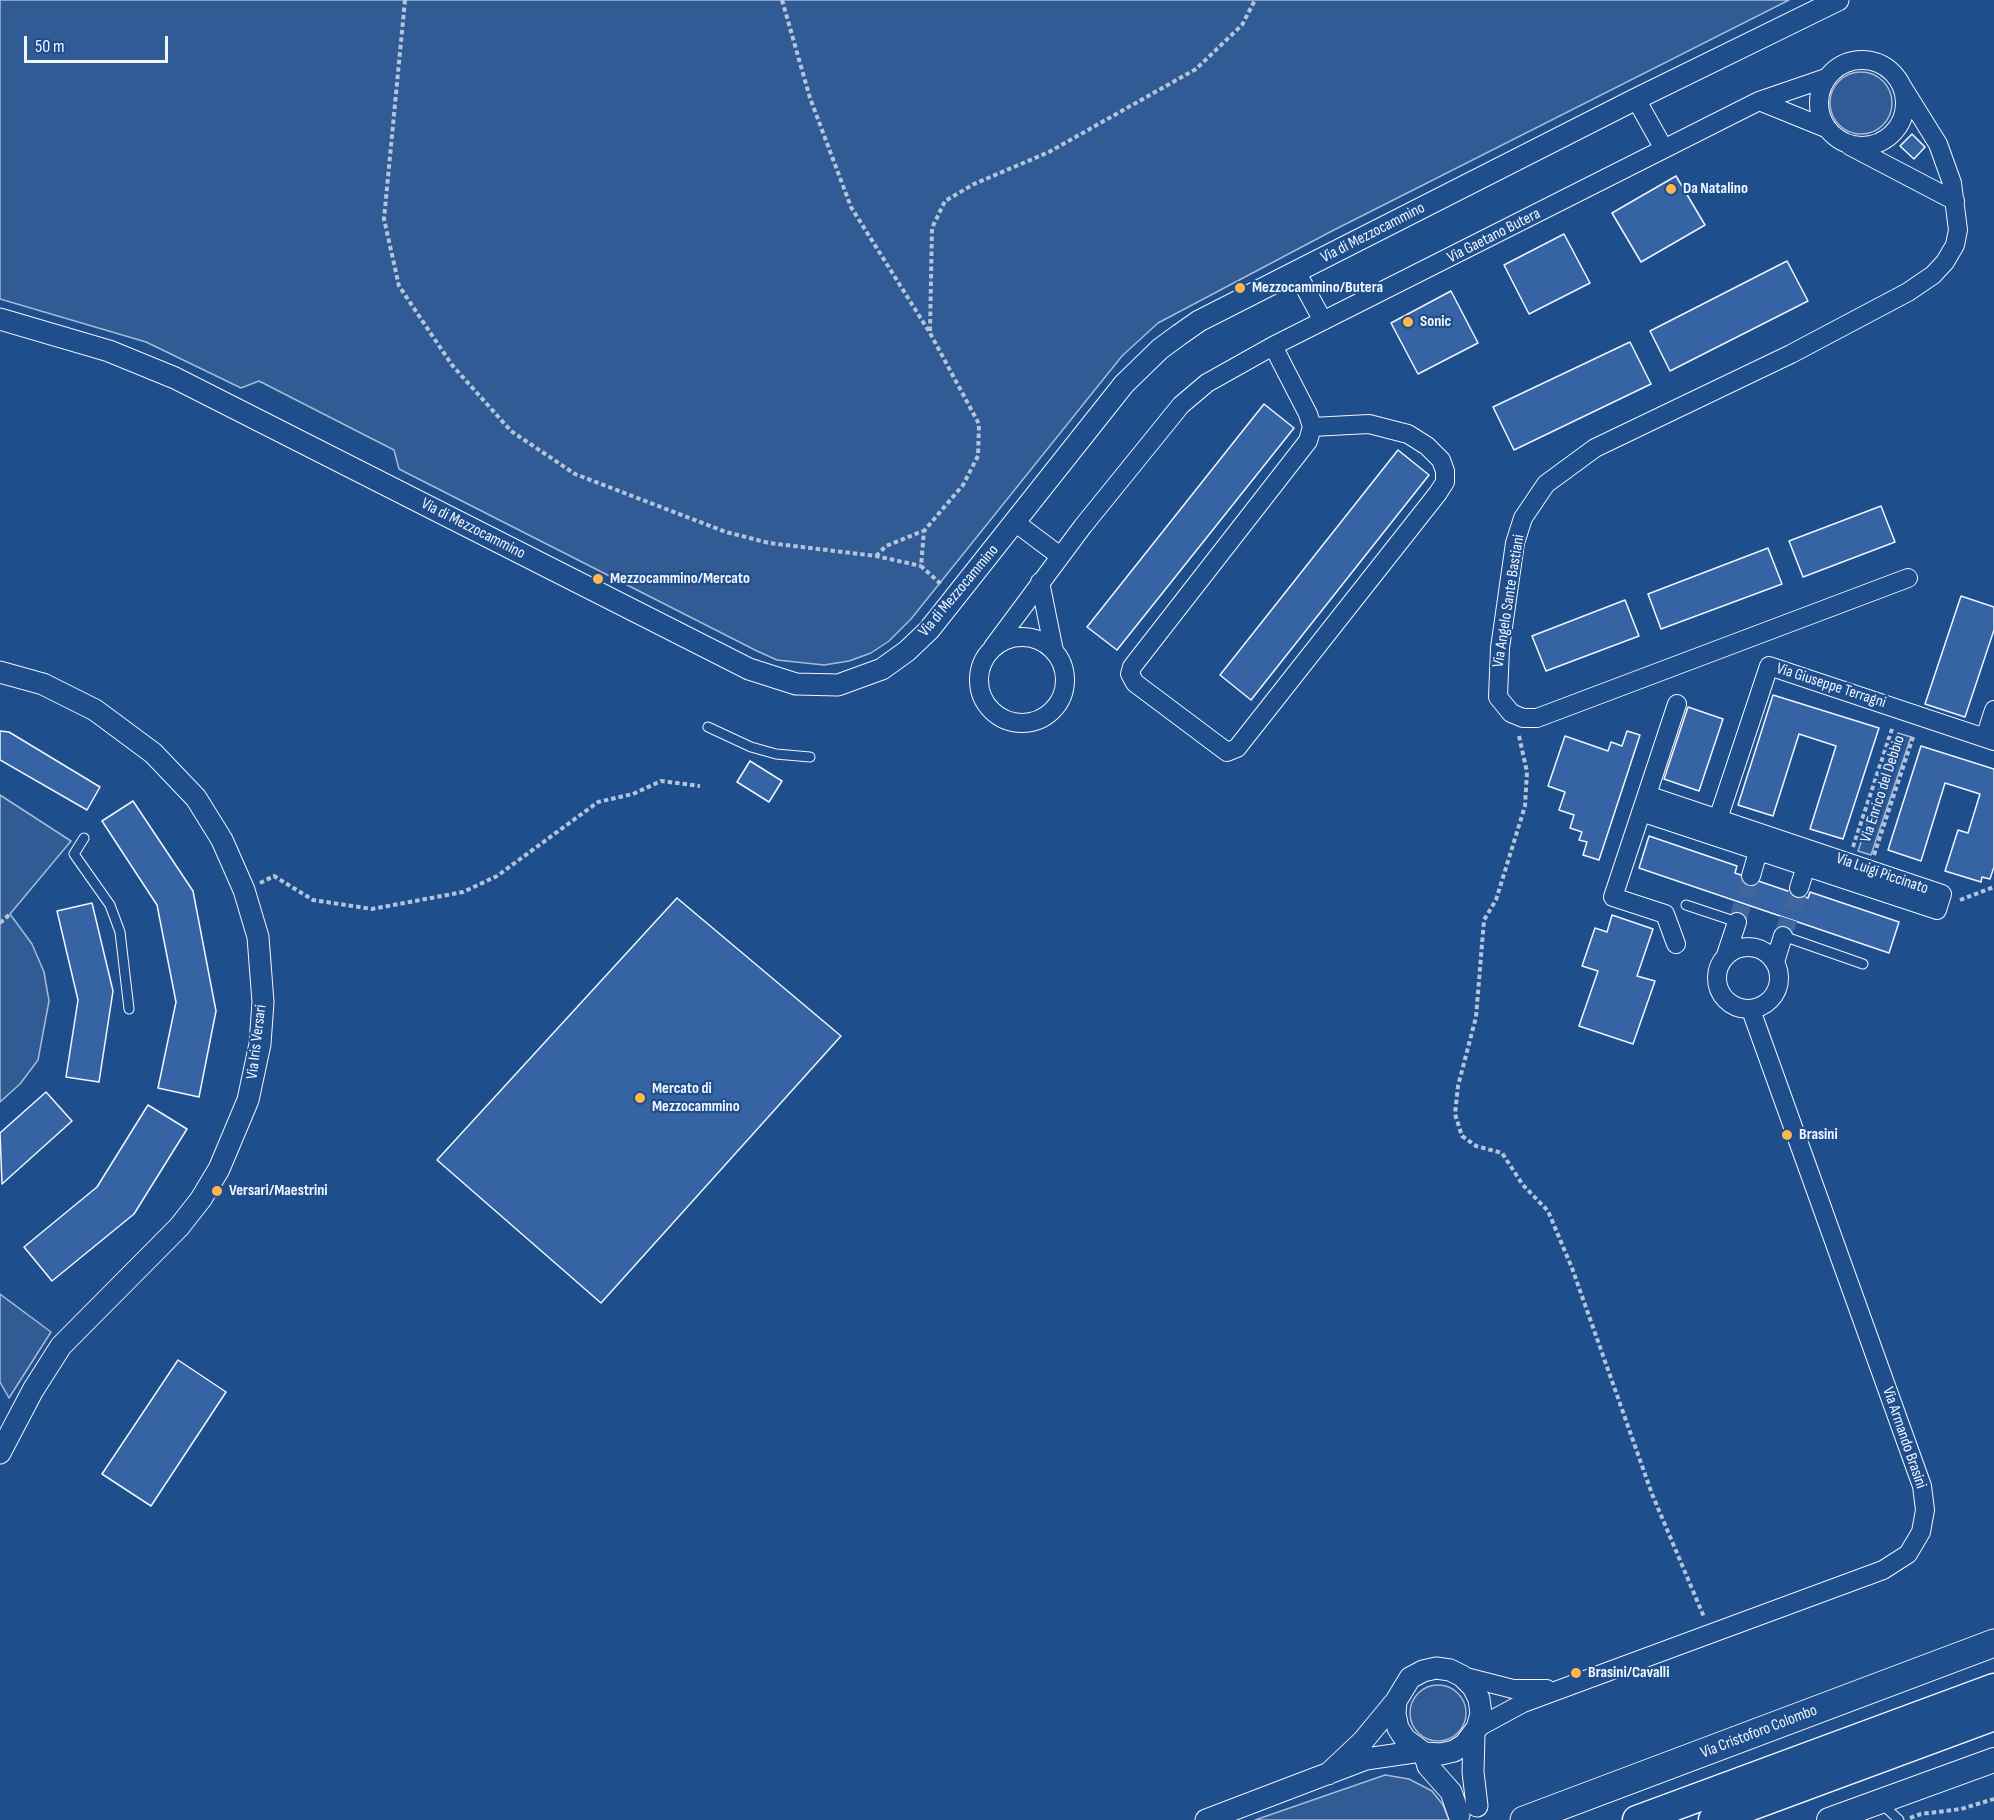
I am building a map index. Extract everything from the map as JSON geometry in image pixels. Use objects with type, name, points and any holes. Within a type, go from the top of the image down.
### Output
[{"type":"highway","points":[[1637,1820],[1994,1688]]},
{"type":"highway","points":[[1713,1820],[1994,1716]]},
{"type":"main road","name":"Via Cristoforo Colombo","points":[[1524,1820],[1994,1643]]},
{"type":"main road","points":[[1828,1820],[1994,1760]]},
{"type":"street","name":"Via di Mezzocammino","points":[[0,319],[109,351],[166,374],[749,669],[772,677],[822,686],[838,685],[867,676],[907,651],[956,597],[1016,524],[1124,384],[1160,349],[1199,321],[1636,99],[1838,0]]},
{"type":"street","points":[[1759,101],[1834,135],[1854,145],[1867,145],[1881,141],[1892,134],[1904,110],[1900,83],[1879,63],[1865,60],[1843,64],[1826,78],[1820,90],[1818,103],[1821,117],[1834,135],[1955,201]]},
{"type":"street","name":"Via Gaetano Butera","points":[[993,647],[1060,556],[1192,393],[1273,346],[1759,101],[1826,78]]},
{"type":"street","name":"Via Angelo Sante Bastiani","points":[[1503,706],[1497,689],[1500,648],[1515,543],[1528,509],[1546,484],[1595,448],[1791,354],[1925,282],[1940,269],[1955,245],[1958,222],[1950,176],[1938,144],[1900,83]]},
{"type":"street","points":[[1636,99],[1664,149]]},
{"type":"street","points":[[1297,273],[1323,321]]},
{"type":"street","points":[[1273,346],[1312,427],[1304,448],[1130,671],[1135,683],[1227,752],[1237,748],[1438,493],[1444,482],[1445,471],[1441,460],[1427,446],[1408,434],[1383,425],[1312,427]]},
{"type":"street","points":[[1016,524],[1060,556]]},
{"type":"street","points":[[1503,706],[1520,717],[1538,718],[1908,578]]},
{"type":"street","points":[[1040,582],[1054,651],[1063,666],[1066,683],[1063,695],[1053,711],[1029,724],[1013,723],[997,717],[985,704],[979,692],[978,678],[982,661],[993,647],[1007,639],[1023,636],[1041,641],[1054,651]]},
{"type":"street","points":[[1757,635],[1769,666]]},
{"type":"street","name":"Via Giuseppe Terragni","points":[[1712,836],[1769,666],[1989,739]]},
{"type":"street","name":"Via Iris Versari","points":[[0,672],[43,684],[95,710],[138,740],[169,767],[192,793],[222,840],[244,890],[258,937],[264,1002],[260,1044],[248,1100],[235,1136],[210,1185],[192,1212],[165,1242],[69,1335],[33,1390],[0,1453]]},
{"type":"street","points":[[1676,944],[1665,914],[1613,897],[1677,704]]},
{"type":"street","points":[[1989,739],[1994,710]]},
{"type":"street","name":"Via Luigi Piccinato","points":[[1647,795],[1848,862],[1866,878]]},
{"type":"street","name":"Via Luigi Piccinato","points":[[1641,812],[1806,867],[1866,878],[1937,910],[1942,894]]},
{"type":"street","points":[[1799,888],[1811,849]]},
{"type":"street","points":[[1751,876],[1758,852]]},
{"type":"street","points":[[1737,922],[1726,955],[1716,972],[1719,991],[1732,1006],[1751,1010],[1770,1001],[1776,993],[1779,983],[1775,962],[1783,936]]},
{"type":"street","points":[[1726,955],[1743,947],[1752,947],[1761,950],[1775,962]]},
{"type":"street","name":"Via Armando Brasini","points":[[1206,1820],[1381,1755],[1422,1752],[1441,1754],[1454,1751],[1476,1731],[1511,1708],[1854,1583],[1898,1563],[1916,1543],[1925,1510],[1922,1486],[1751,1010]]},
{"type":"street","name":"Via Armando Brasini","points":[[1328,1774],[1353,1752],[1396,1701],[1410,1678],[1422,1671],[1436,1668],[1450,1670],[1462,1676],[1513,1689],[1567,1687]]},
{"type":"street","points":[[1396,1701],[1395,1714],[1398,1728],[1405,1739],[1422,1752],[1428,1766],[1468,1811],[1476,1731],[1481,1714],[1479,1700],[1473,1687],[1462,1676]]},
{"type":"lane","points":[[708,727],[752,747],[776,754],[810,757]]},
{"type":"lane","points":[[84,838],[74,854],[110,905],[120,932],[129,1009]]},
{"type":"lane","points":[[1686,905],[1737,922]]},
{"type":"lane","points":[[1783,936],[1863,964]]},
{"type":"lane","points":[[1878,1801],[1899,1820]]},
{"type":"path","points":[[405,0],[384,219],[399,286],[452,365],[511,431],[575,474],[726,532],[770,543],[876,556],[921,566],[956,597]]},
{"type":"path","points":[[782,0],[810,98],[852,207],[930,333],[979,424],[978,456],[963,485],[924,531],[886,546],[876,556]]},
{"type":"path","points":[[930,333],[932,228],[945,201],[974,184],[1049,152],[1196,69],[1242,25],[1255,0]]},
{"type":"path","points":[[921,566],[924,531]]},
{"type":"path","points":[[1503,706],[1504,720],[1521,738],[1527,772],[1525,806],[1496,900],[1484,920],[1476,1017],[1458,1086],[1455,1114],[1462,1136],[1476,1146],[1502,1153],[1523,1185],[1548,1211],[1572,1268],[1652,1494],[1712,1635]]},
{"type":"path","name":"Via Enrico del Debbio","points":[[1848,862],[1898,709]]},
{"type":"path","name":"Via Enrico del Debbio","points":[[1866,878],[1920,716]]},
{"type":"path","points":[[274,876],[313,900],[372,909],[463,892],[497,876],[598,802],[633,794],[661,781],[700,786]]},
{"type":"path","points":[[1942,894],[1959,900],[1994,887]]},
{"type":"path","points":[[0,923],[10,914]]},
{"type":"path","points":[[1905,1820],[1921,1814],[1961,1809],[1994,1799]]},
{"type":"shaded area","points":[[0,0],[1789,0],[1330,232],[1158,323],[1122,356],[911,619],[889,641],[871,653],[849,661],[824,665],[777,660],[757,651],[399,469],[394,450],[259,381],[241,388],[146,342],[0,299]]},
{"type":"shaded area","points":[[1861,72],[1873,74],[1883,81],[1890,91],[1892,103],[1890,115],[1883,125],[1873,132],[1861,134],[1849,132],[1839,125],[1832,115],[1830,103],[1832,91],[1839,81],[1849,74]]},
{"type":"shaded area","points":[[1898,733],[1911,737],[1871,855],[1858,851]]},
{"type":"shaded area","points":[[0,795],[71,841],[10,914],[32,944],[44,972],[49,1001],[38,1060],[20,1084],[0,1102]]},
{"type":"shaded area","points":[[0,1294],[51,1332],[9,1398],[0,1382]]},
{"type":"shaded area","points":[[1438,1685],[1449,1687],[1458,1693],[1464,1702],[1466,1713],[1464,1724],[1458,1733],[1449,1739],[1438,1741],[1427,1739],[1418,1733],[1412,1724],[1410,1713],[1412,1702],[1418,1693],[1427,1687]]},
{"type":"shaded area","points":[[1385,1775],[1409,1779],[1432,1791],[1443,1805],[1449,1820],[1255,1820]]},
{"type":"building","points":[[1912,134],[1925,147],[1914,159],[1900,146]]},
{"type":"building","points":[[1676,176],[1705,225],[1641,262],[1612,213]]},
{"type":"building","points":[[1564,234],[1590,283],[1529,314],[1504,265]]},
{"type":"building","points":[[1787,261],[1808,301],[1670,371],[1650,331]]},
{"type":"building","points":[[1451,291],[1478,343],[1418,374],[1391,323]]},
{"type":"building","points":[[1630,342],[1651,384],[1514,450],[1493,407]]},
{"type":"building","points":[[1264,404],[1294,428],[1117,650],[1087,627]]},
{"type":"building","points":[[1398,450],[1429,475],[1251,700],[1220,675]]},
{"type":"building","points":[[1881,506],[1895,542],[1803,577],[1789,541]]},
{"type":"building","points":[[1768,548],[1782,584],[1661,629],[1648,594]]},
{"type":"building","points":[[1961,596],[1994,607],[1994,630],[1965,717],[1925,704]]},
{"type":"building","points":[[1625,600],[1639,636],[1546,671],[1532,636]]},
{"type":"building","points":[[1773,695],[1879,728],[1843,839],[1810,829],[1836,746],[1799,734],[1773,816],[1738,805]]},
{"type":"building","points":[[1688,707],[1723,719],[1699,791],[1664,779]]},
{"type":"building","points":[[0,731],[9,732],[100,787],[87,810],[0,760]]},
{"type":"building","points":[[1627,731],[1640,735],[1599,860],[1583,855],[1587,842],[1579,840],[1582,832],[1570,828],[1574,815],[1559,810],[1565,792],[1548,786],[1565,736],[1608,751],[1611,742],[1622,746]]},
{"type":"building","points":[[1921,746],[1994,769],[1994,867],[1990,879],[1982,877],[1981,882],[1945,871],[1958,830],[1968,833],[1980,794],[1945,783],[1921,861],[1888,850]]},
{"type":"building","points":[[750,761],[782,781],[769,802],[737,782]]},
{"type":"building","points":[[133,801],[193,891],[216,1011],[199,1097],[158,1088],[176,1002],[157,905],[102,821]]},
{"type":"building","points":[[1649,836],[1737,866],[1735,873],[1808,898],[1810,892],[1899,922],[1889,953],[1639,868]]},
{"type":"building","name":"Mercato di Mezzocammino","points":[[677,898],[841,1036],[601,1303],[437,1160]]},
{"type":"building","points":[[92,903],[113,991],[99,1082],[66,1077],[78,1000],[57,911]]},
{"type":"building","points":[[1612,915],[1653,929],[1637,976],[1655,981],[1633,1044],[1579,1026],[1598,971],[1582,966],[1595,928],[1607,932]]},
{"type":"building","points":[[46,1092],[72,1121],[2,1184],[0,1133]]},
{"type":"building","points":[[148,1105],[187,1129],[134,1214],[52,1281],[24,1247],[97,1187]]},
{"type":"building","points":[[178,1360],[226,1392],[151,1506],[102,1474]]},
{"type":"tunnel","points":[[1737,922],[1751,876]]},
{"type":"tunnel","points":[[1783,936],[1799,888]]},
{"type":"place","name":"Da Natalino","points":[[1671,189]]},
{"type":"place","name":"Mezzocammino/Butera","points":[[1240,288]]},
{"type":"place","name":"Sonic","points":[[1408,322]]},
{"type":"place","name":"Mezzocammino/Mercato","points":[[598,579]]},
{"type":"place","name":"Mercato di Mezzocammino","points":[[640,1098]]},
{"type":"place","name":"Brasini","points":[[1787,1135]]},
{"type":"place","name":"Versari/Maestrini","points":[[217,1191]]},
{"type":"place","name":"Brasini/Cavalli","points":[[1576,1673]]}]
